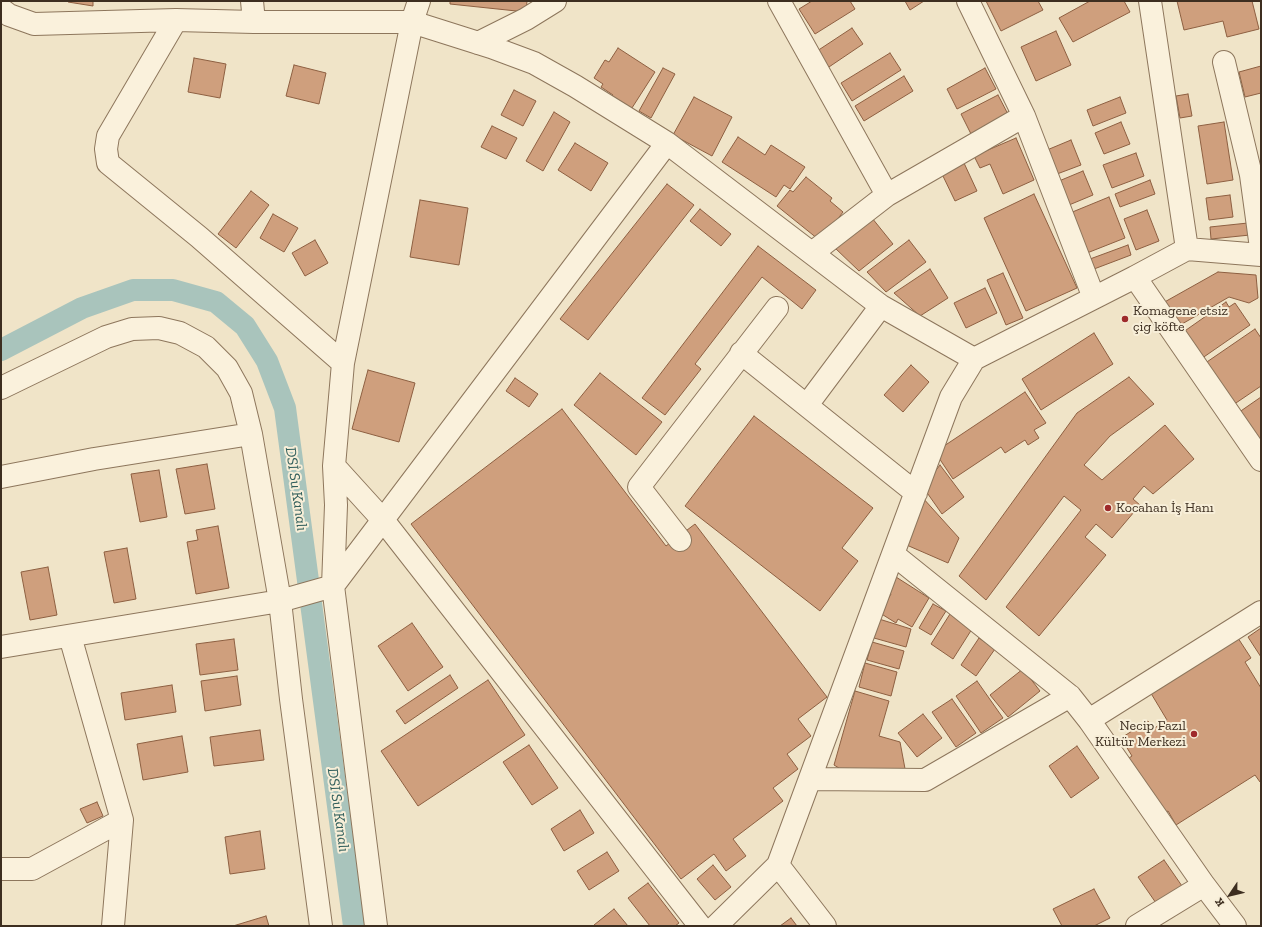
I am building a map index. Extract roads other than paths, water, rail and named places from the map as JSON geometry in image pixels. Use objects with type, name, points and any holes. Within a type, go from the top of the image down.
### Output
[{"type":"street","points":[[376,926],[333,586],[336,505],[334,466],[343,363],[412,22],[419,1]]},
{"type":"street","points":[[478,43],[526,19],[555,1]]},
{"type":"street","points":[[779,1],[887,195]]},
{"type":"street","points":[[968,1],[1024,116],[1094,298]]},
{"type":"street","points":[[1150,1],[1187,249]]},
{"type":"street","points":[[1,10],[9,15],[34,24],[176,20],[253,11],[412,22],[534,63],[575,86],[667,143],[881,306],[974,359]]},
{"type":"street","points":[[176,20],[108,136],[106,149],[108,163],[199,237],[343,363]]},
{"type":"street","points":[[1224,62],[1251,175],[1261,248]]},
{"type":"street","points":[[812,253],[887,195],[1024,116]]},
{"type":"street","points":[[1,647],[280,601],[333,586],[667,143]]},
{"type":"street","points":[[716,926],[778,865],[951,397],[974,359],[1187,249],[1261,255]]},
{"type":"street","points":[[1135,277],[1261,460]]},
{"type":"street","points":[[807,405],[881,306]]},
{"type":"street","points":[[680,540],[639,486],[741,352],[777,308]]},
{"type":"street","points":[[1,388],[106,337],[132,329],[159,328],[180,333],[206,347],[227,368],[240,393],[251,434],[280,601],[292,707],[321,926]]},
{"type":"street","points":[[741,352],[916,493]]},
{"type":"street","points":[[1,477],[94,459],[251,434]]},
{"type":"street","points":[[334,466],[383,520],[700,926]]},
{"type":"street","points":[[893,554],[1070,696],[1089,720],[1204,885],[1235,926]]},
{"type":"street","points":[[1089,720],[1261,612]]},
{"type":"street","points":[[70,636],[122,820],[113,926]]},
{"type":"street","points":[[810,779],[925,780],[1070,696]]},
{"type":"street","points":[[1,870],[32,869],[122,820]]},
{"type":"street","points":[[778,865],[825,926]]},
{"type":"street","points":[[1137,926],[1204,885]]},
{"type":"waterway","name":"DSİ Su Kanalı","points":[[1,350],[82,308],[133,290],[173,290],[216,302],[245,326],[267,361],[285,408],[354,926]]},
{"type":"place","name":"Komagene etsiz çig köfte","points":[[1125,319]]},
{"type":"place","name":"Kocahan İş Hanı","points":[[1108,508]]},
{"type":"place","name":"Necip Fazıl Kültür Merkezi","points":[[1194,734]]}]
